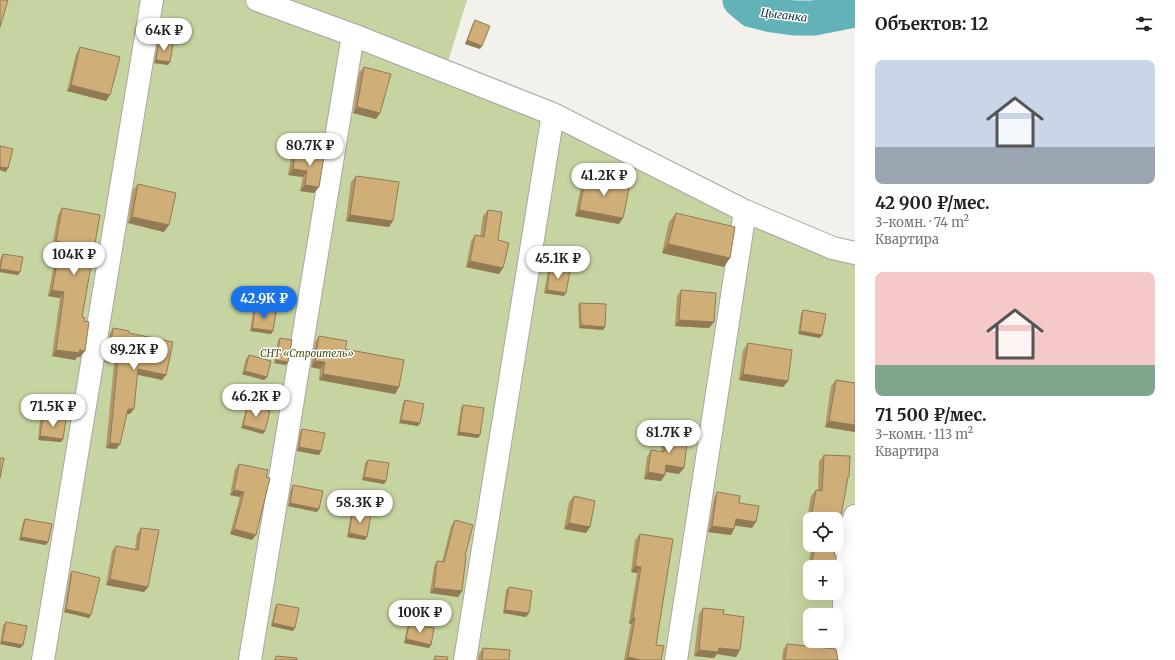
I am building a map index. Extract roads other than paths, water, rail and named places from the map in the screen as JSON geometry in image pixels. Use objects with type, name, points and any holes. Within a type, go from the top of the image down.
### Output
[{"type":"street","points":[[43,660],[152,0]]},
{"type":"street","points":[[257,0],[353,35],[553,114],[745,212],[833,248],[855,253]]},
{"type":"street","points":[[250,660],[353,35]]},
{"type":"street","points":[[465,660],[553,114]]},
{"type":"street","points":[[676,660],[745,212]]},
{"type":"street","points":[[844,660],[844,552],[855,516]]},
{"type":"waterway","name":"Цыганка","points":[[740,0],[752,10],[794,18],[814,18],[855,10]]},
{"type":"park label","name":"СНТ «Строитель»","points":[[307,353]]}]
